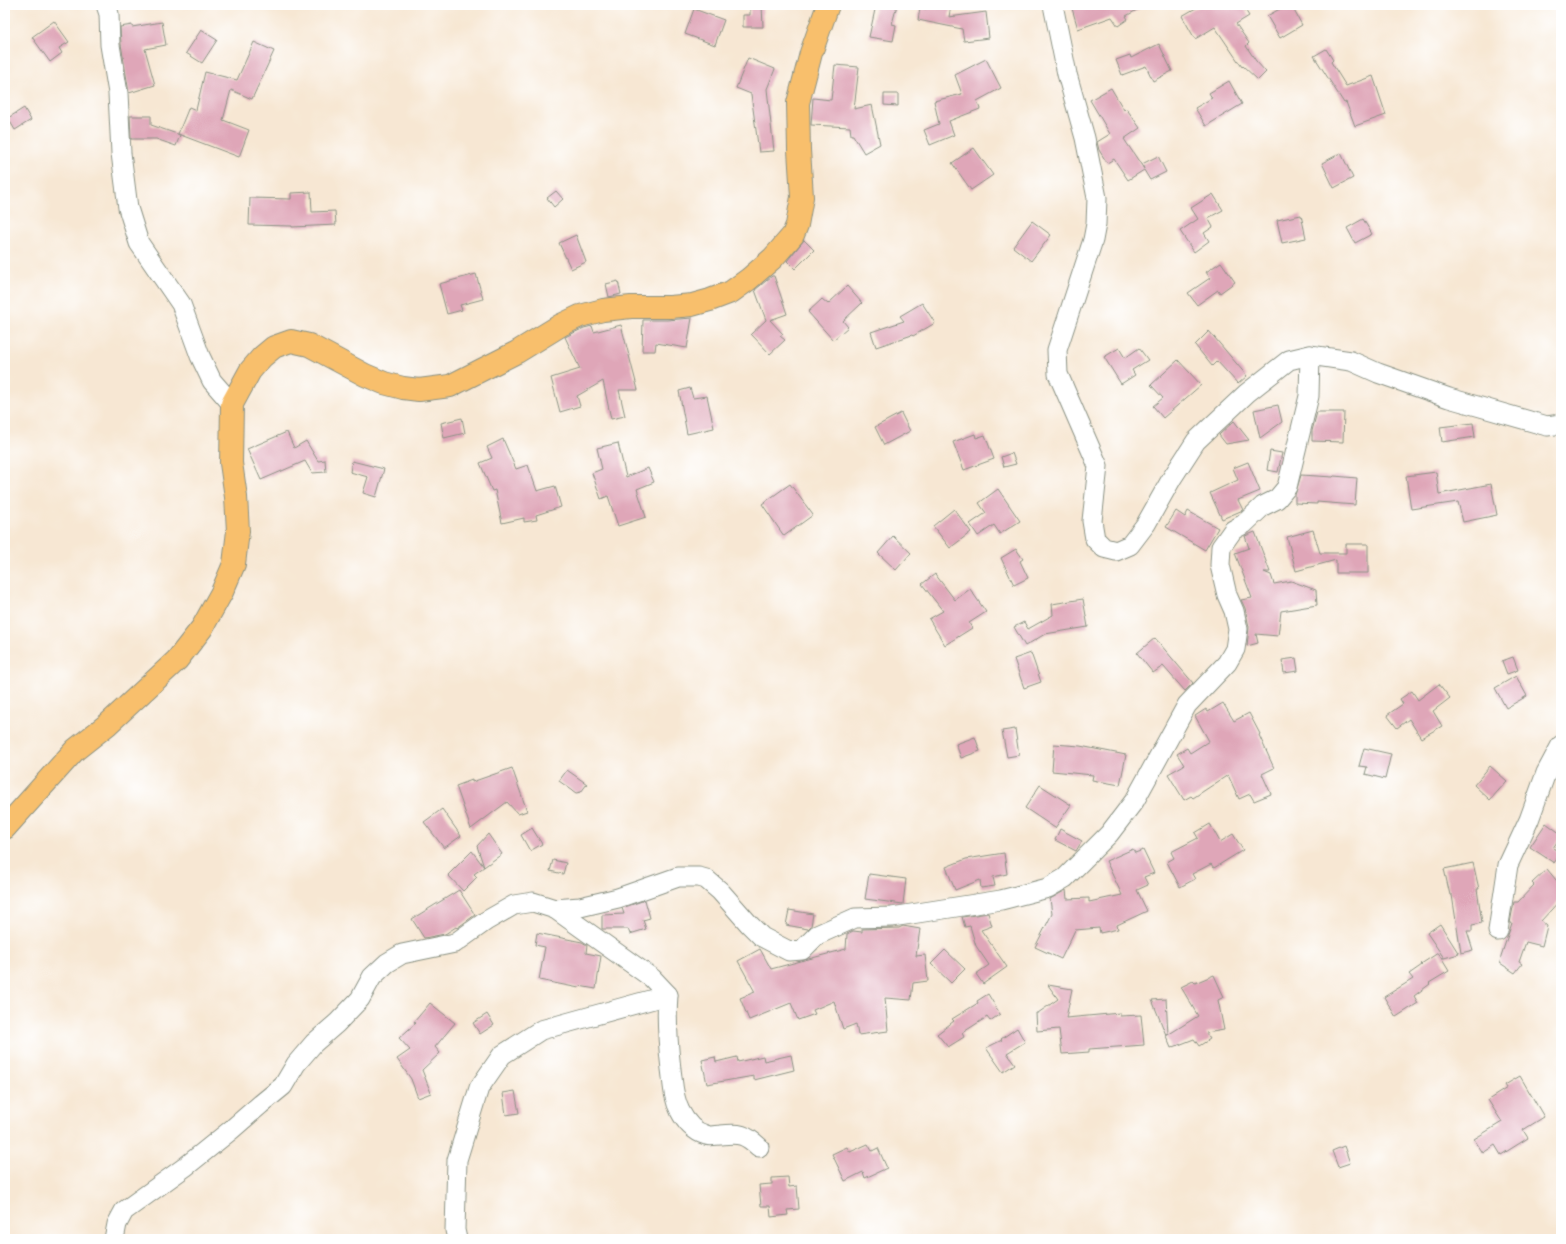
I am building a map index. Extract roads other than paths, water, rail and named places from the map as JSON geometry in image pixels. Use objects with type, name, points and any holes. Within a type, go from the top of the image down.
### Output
[{"type":"main road","points":[[5,828],[75,750],[114,719],[177,660],[202,628],[222,592],[234,564],[238,531],[236,498],[231,463],[232,404],[250,371],[262,357],[274,346],[291,341],[310,345],[365,375],[384,383],[419,390],[436,388],[450,386],[461,382],[517,352],[561,325],[580,316],[603,310],[631,307],[670,307],[692,305],[731,292],[749,279],[773,258],[793,235],[798,225],[802,197],[798,103],[811,53],[828,5]]},
{"type":"street","points":[[106,5],[110,45],[118,94],[121,153],[128,208],[139,244],[181,304],[200,356],[212,381],[232,404]]},
{"type":"street","points":[[1053,5],[1067,74],[1085,138],[1097,198],[1096,224],[1093,240],[1057,350],[1058,374],[1098,466],[1092,521],[1095,539],[1104,548],[1116,550],[1130,545],[1146,524],[1172,478],[1196,441],[1247,393],[1289,360],[1310,355],[1351,361],[1378,373],[1449,398],[1547,426],[1561,424]]},
{"type":"street","points":[[555,909],[580,907],[618,898],[678,877],[699,877],[706,879],[720,891],[762,937],[789,951],[802,950],[817,935],[855,918],[892,917],[1001,900],[1048,888],[1065,878],[1109,834],[1136,800],[1187,706],[1227,663],[1235,649],[1238,629],[1220,565],[1221,547],[1233,530],[1244,524],[1263,506],[1277,499],[1287,487],[1309,396],[1310,355]]},
{"type":"street","points":[[1498,931],[1508,865],[1529,820],[1546,773],[1561,746]]},
{"type":"street","points":[[114,1239],[117,1224],[124,1211],[185,1167],[283,1086],[296,1064],[314,1043],[360,1000],[372,977],[387,963],[402,954],[455,943],[486,921],[514,905],[533,902],[555,909],[652,978],[668,995],[668,1039],[674,1091],[679,1109],[685,1120],[693,1129],[706,1136],[737,1133],[750,1138],[759,1147]]},
{"type":"street","points":[[457,1239],[455,1230],[457,1160],[479,1088],[502,1055],[541,1030],[668,995]]}]
